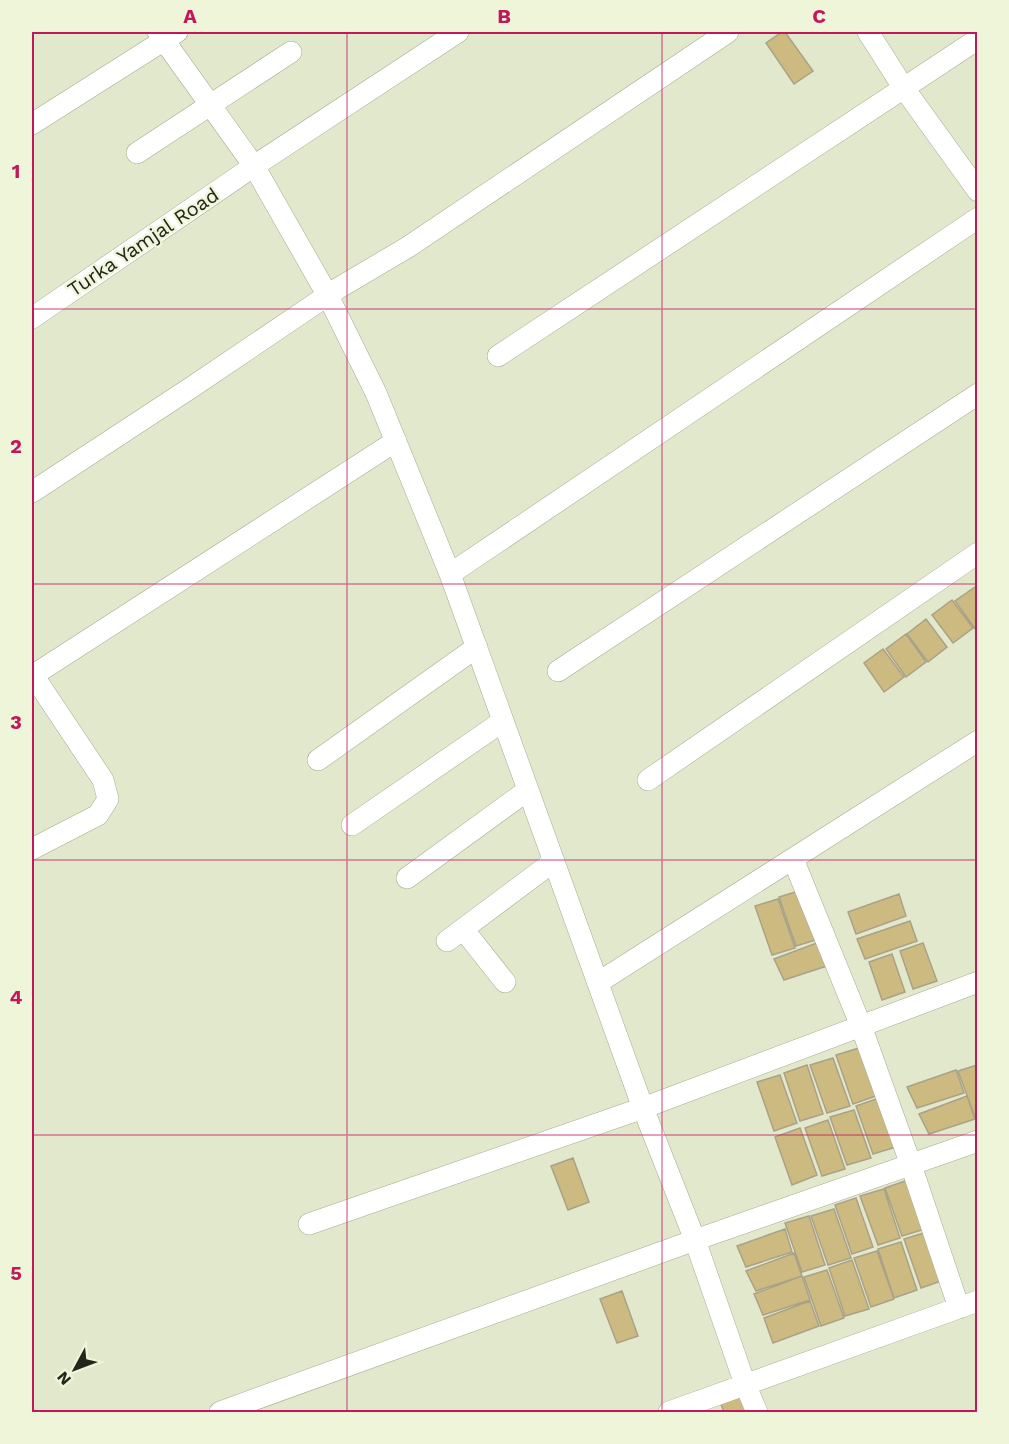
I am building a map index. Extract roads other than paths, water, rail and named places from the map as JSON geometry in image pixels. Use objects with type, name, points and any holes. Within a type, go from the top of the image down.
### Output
[{"type":"street","points":[[32,492],[337,289],[408,247],[728,32]]},
{"type":"street","points":[[868,32],[903,87],[978,191]]},
{"type":"street","name":"Turka Yamjal Road","points":[[32,318],[452,33]]},
{"type":"street","points":[[32,124],[166,34],[210,105],[254,166],[328,296],[376,393],[450,574],[643,1108],[695,1240],[757,1413]]},
{"type":"street","points":[[498,356],[978,39]]},
{"type":"street","points":[[137,153],[291,52]]},
{"type":"street","points":[[450,574],[978,218]]},
{"type":"street","points":[[558,671],[978,394]]},
{"type":"street","points":[[32,849],[98,815],[108,799],[103,780],[32,676],[396,441]]},
{"type":"street","points":[[648,780],[978,553]]},
{"type":"street","points":[[318,760],[477,647]]},
{"type":"street","points":[[352,825],[503,721]]},
{"type":"street","points":[[599,982],[978,741]]},
{"type":"street","points":[[407,878],[528,790]]},
{"type":"street","points":[[669,1413],[968,1305],[911,1165],[861,1026],[793,859]]},
{"type":"street","points":[[505,982],[455,935],[554,861]]},
{"type":"street","points":[[309,1224],[643,1108],[978,982]]},
{"type":"street","points":[[220,1413],[695,1240],[978,1141]]}]
